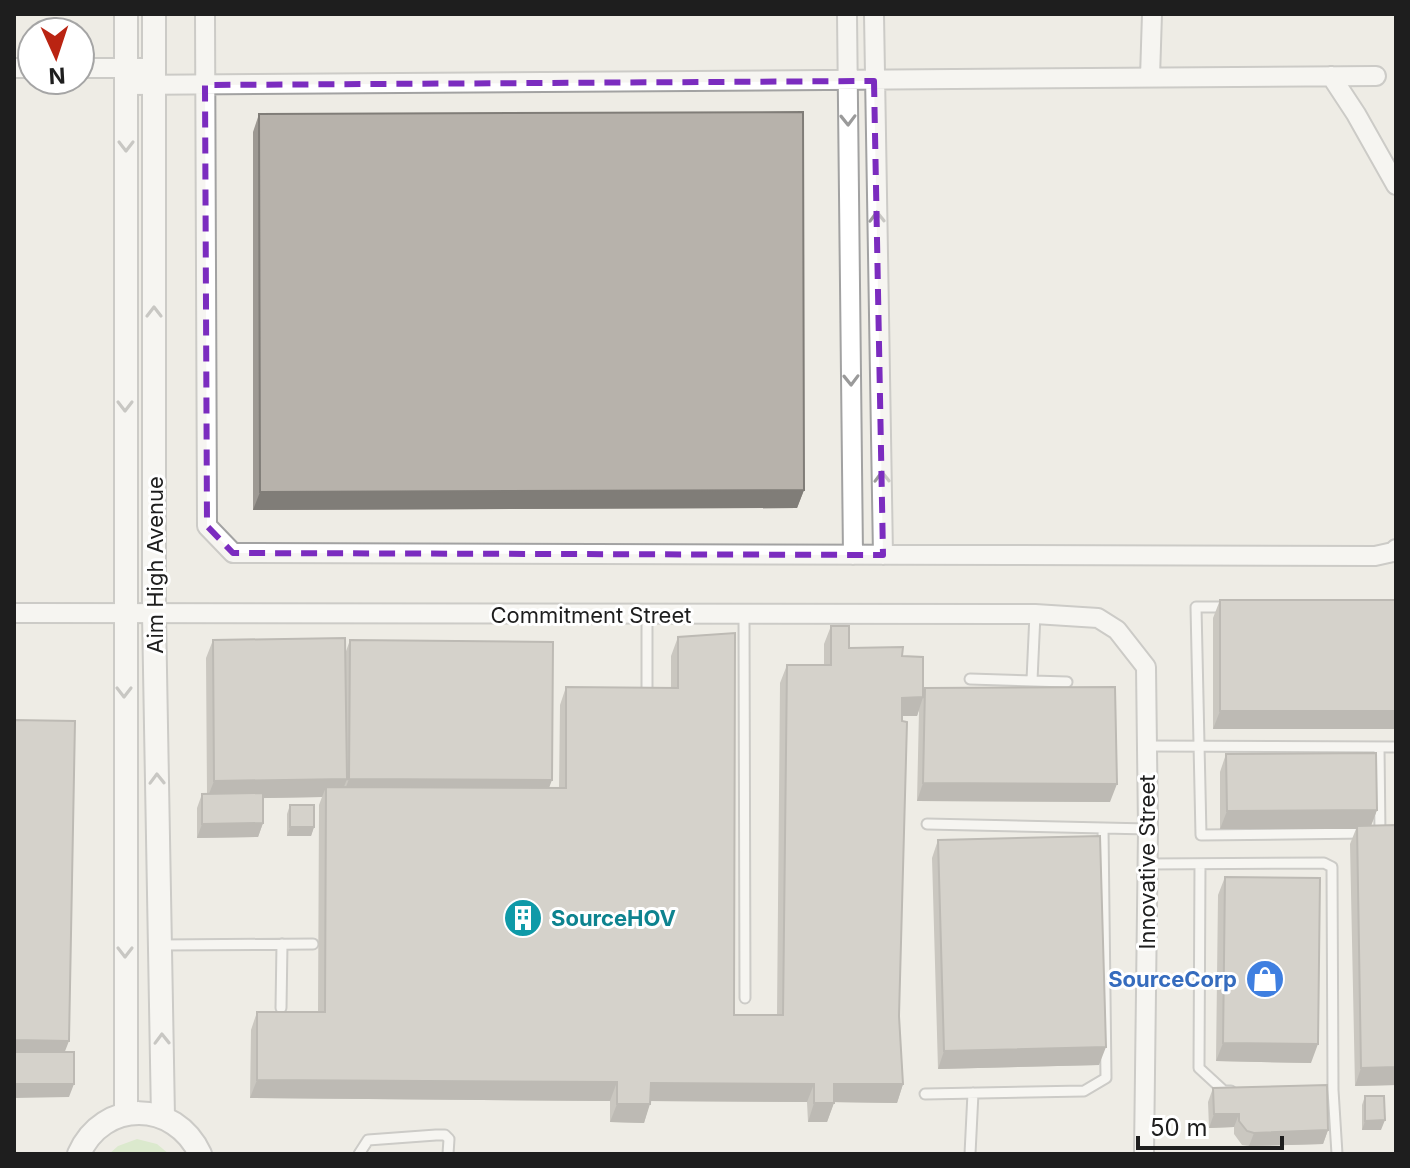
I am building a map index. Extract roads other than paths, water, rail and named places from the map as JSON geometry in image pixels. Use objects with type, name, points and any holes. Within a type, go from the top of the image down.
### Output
[{"type":"street","name":"Aim High Avenue","points":[[126,14],[126,1114]]},
{"type":"street","name":"Aim High Avenue","points":[[154,14],[154,614],[163,1117]]},
{"type":"street","points":[[205,14],[207,526],[233,553],[1375,556],[1396,549]]},
{"type":"street","points":[[847,14],[853,555]]},
{"type":"street","points":[[874,14],[883,555]]},
{"type":"street","points":[[1150,77],[1152,14]]},
{"type":"street","points":[[96,71],[205,85],[1376,76]]},
{"type":"street","points":[[1331,76],[1396,185]]},
{"type":"street","name":"Commitment Street","points":[[14,613],[1035,614],[1098,618],[1117,630],[1146,667]]},
{"type":"street","name":"Innovative Street","points":[[1144,1154],[1148,864],[1146,667]]},
{"type":"street","points":[[79,1154],[99,1127],[126,1114],[144,1113],[163,1117],[186,1132],[200,1154]]},
{"type":"lane","points":[[1242,607],[1196,607],[1201,835],[1396,833]]},
{"type":"lane","points":[[744,614],[745,998]]},
{"type":"lane","points":[[1032,680],[1035,614]]},
{"type":"lane","points":[[647,615],[647,696]]},
{"type":"lane","points":[[970,679],[1067,682]]},
{"type":"lane","points":[[1147,746],[1396,747]]},
{"type":"lane","points":[[1379,747],[1380,833]]},
{"type":"lane","points":[[927,824],[1148,829]]},
{"type":"lane","points":[[925,1094],[1084,1091],[1106,1078],[1103,828]]},
{"type":"lane","points":[[1148,864],[1324,863],[1332,867],[1333,1090],[1337,1154]]},
{"type":"lane","points":[[1200,864],[1199,1068],[1224,1091],[1240,1091]]},
{"type":"lane","points":[[281,1008],[282,944]]},
{"type":"lane","points":[[160,945],[313,944]]},
{"type":"lane","points":[[1318,1090],[1333,1090]]},
{"type":"lane","points":[[970,1154],[973,1093]]},
{"type":"lane","points":[[359,1154],[368,1140],[445,1135],[449,1139],[448,1154]]},
{"type":"place","name":"SourceHOV","points":[[523,918]]},
{"type":"place","name":"SourceCorp","points":[[1265,979]]}]
